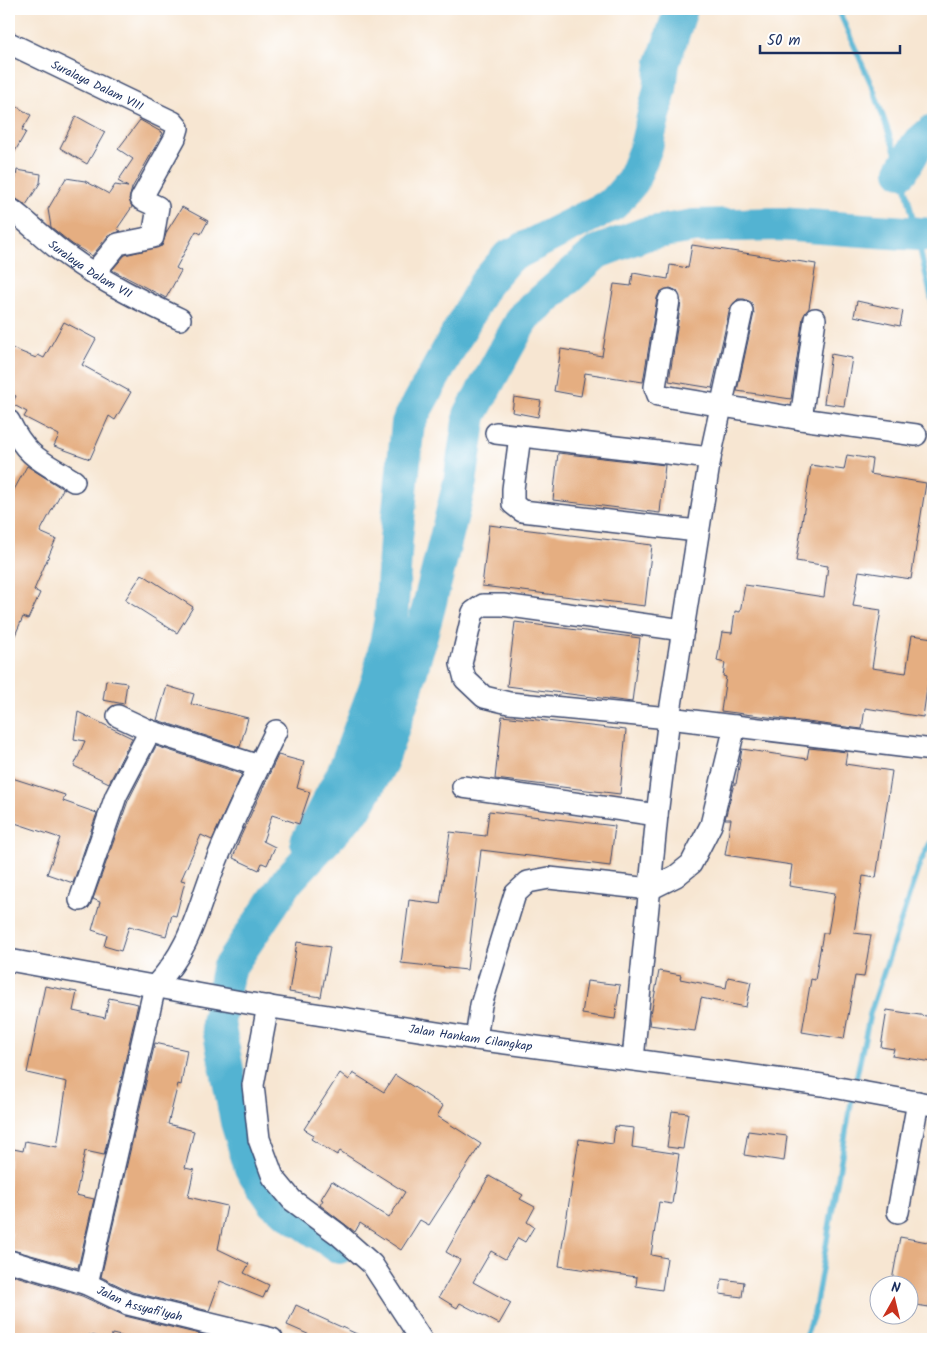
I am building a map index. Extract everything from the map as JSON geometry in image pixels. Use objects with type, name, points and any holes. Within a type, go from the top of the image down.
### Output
[{"type":"street","name":"Suralaya Dalam VIII","points":[[11,48],[173,122],[178,128],[175,138],[141,199],[158,207],[153,237],[118,244],[94,272]]},
{"type":"street","name":"Suralaya Dalam VII","points":[[9,208],[70,258],[126,294],[180,319]]},
{"type":"street","points":[[669,300],[655,392],[658,396],[916,435]]},
{"type":"street","points":[[633,1059],[656,815],[669,718],[710,458],[742,311]]},
{"type":"street","points":[[801,419],[816,319]]},
{"type":"street","points":[[9,421],[17,438],[31,455],[74,481]]},
{"type":"street","points":[[496,433],[710,458]]},
{"type":"street","points":[[520,436],[513,489],[513,504],[522,511],[697,531]]},
{"type":"street","points":[[683,630],[502,605],[482,605],[473,612],[461,664],[465,679],[484,697],[509,703],[669,718],[933,750]]},
{"type":"street","points":[[118,716],[150,731],[259,766]]},
{"type":"street","points":[[476,1039],[481,1005],[507,914],[515,894],[528,882],[549,878],[650,889],[676,876],[691,864],[701,848],[711,825],[735,726]]},
{"type":"street","points":[[80,900],[116,796],[150,731]]},
{"type":"street","points":[[87,1284],[155,986],[165,976],[192,933],[214,867],[276,731]]},
{"type":"street","points":[[463,787],[656,815]]},
{"type":"street","name":"Jalan Hankam Cilangkap","points":[[9,960],[201,993],[263,1006],[476,1039],[633,1059],[689,1069],[822,1085],[926,1104]]},
{"type":"street","points":[[263,1006],[254,1085],[259,1139],[273,1177],[292,1200],[372,1264],[421,1339]]},
{"type":"street","points":[[898,1212],[926,1104]]},
{"type":"street","name":"Jalan Assyafi'Iyah","points":[[9,1262],[87,1284],[128,1304],[272,1339]]},
{"type":"building","points":[[9,102],[31,115],[22,130],[26,132],[9,162]]},
{"type":"building","points":[[76,116],[105,132],[87,164],[60,148]]},
{"type":"building","points":[[140,120],[163,133],[132,188],[129,199],[132,207],[117,229],[121,231],[108,236],[92,256],[72,244],[51,227],[48,209],[66,178],[85,181],[109,194],[115,185],[128,187],[118,181],[133,159],[118,149]]},
{"type":"building","points":[[17,170],[41,174],[40,183],[26,205],[13,197]]},
{"type":"building","points":[[182,207],[208,221],[201,234],[196,231],[176,268],[181,271],[166,298],[112,270],[125,255],[162,246],[167,231]]},
{"type":"building","points":[[692,245],[816,264],[809,308],[803,317],[791,399],[737,391],[754,313],[751,302],[744,299],[738,299],[730,308],[712,388],[669,381],[681,302],[677,291],[670,288],[660,292],[657,298],[643,382],[585,373],[581,396],[554,391],[561,349],[602,356],[614,284],[631,286],[633,273],[668,279],[670,265],[688,268]]},
{"type":"building","points":[[857,301],[903,311],[900,326],[854,316]]},
{"type":"building","points":[[64,322],[96,339],[82,365],[131,392],[115,420],[109,416],[90,459],[54,446],[59,435],[24,417],[27,412],[12,404],[16,396],[9,393],[9,347],[36,358],[38,355],[44,358]]},
{"type":"building","points":[[831,354],[852,358],[844,406],[824,403]]},
{"type":"building","points":[[514,397],[541,401],[538,417],[512,412]]},
{"type":"building","points":[[558,453],[665,465],[660,513],[553,500]]},
{"type":"building","points":[[847,455],[872,459],[870,474],[926,483],[911,579],[859,571],[853,606],[881,610],[872,668],[906,673],[912,635],[933,638],[932,674],[929,674],[923,717],[865,708],[862,729],[721,711],[726,677],[723,676],[725,663],[717,661],[722,632],[732,633],[735,611],[740,612],[745,585],[824,597],[828,566],[796,561],[811,465],[844,470]]},
{"type":"building","points":[[27,466],[63,489],[40,532],[56,539],[34,590],[40,593],[28,619],[23,617],[9,649],[9,499]]},
{"type":"building","points":[[489,525],[652,545],[645,606],[482,586]]},
{"type":"building","points":[[142,574],[193,607],[177,633],[125,600]]},
{"type":"building","points":[[515,622],[640,638],[632,702],[507,686]]},
{"type":"building","points":[[106,680],[127,683],[124,704],[103,700]]},
{"type":"building","points":[[167,686],[194,694],[191,704],[248,718],[240,747],[157,720]]},
{"type":"building","points":[[78,712],[132,738],[109,783],[74,766],[85,741],[74,739]]},
{"type":"building","points":[[502,716],[626,730],[620,794],[495,779]]},
{"type":"building","points":[[156,746],[242,774],[212,840],[201,835],[181,880],[185,881],[176,916],[172,915],[166,936],[129,926],[121,951],[104,946],[107,935],[92,930],[100,902],[93,899],[128,801]]},
{"type":"building","points":[[809,748],[847,752],[845,764],[892,771],[876,878],[863,876],[854,933],[871,935],[864,977],[855,976],[844,1039],[802,1032],[811,979],[815,980],[823,933],[828,933],[835,893],[789,886],[792,865],[725,855],[731,819],[725,819],[734,784],[736,784],[742,749],[807,759]]},
{"type":"building","points":[[278,755],[304,762],[297,788],[310,792],[299,824],[272,815],[263,841],[275,847],[267,865],[262,863],[259,870],[233,858],[240,838]]},
{"type":"building","points":[[9,777],[65,795],[63,801],[97,813],[73,883],[47,874],[60,838],[9,821]]},
{"type":"building","points":[[489,811],[615,826],[610,866],[481,850],[467,970],[401,963],[409,900],[440,904],[450,832],[486,836]]},
{"type":"building","points":[[297,942],[330,947],[321,997],[289,992]]},
{"type":"building","points":[[659,971],[681,975],[680,979],[726,988],[728,977],[751,982],[746,1007],[701,998],[695,1031],[649,1025]]},
{"type":"building","points":[[587,981],[620,985],[615,1019],[582,1014]]},
{"type":"building","points":[[45,986],[77,992],[73,1011],[105,1018],[109,998],[138,1004],[104,1155],[85,1151],[76,1195],[94,1199],[78,1268],[9,1249],[12,1233],[9,1233],[9,1148],[23,1151],[25,1141],[57,1147],[67,1082],[27,1073]]},
{"type":"building","points":[[887,1010],[933,1017],[933,1062],[892,1056],[894,1049],[881,1047]]},
{"type":"building","points":[[155,1043],[187,1050],[181,1085],[178,1084],[168,1124],[194,1131],[185,1168],[194,1170],[188,1197],[227,1206],[218,1249],[249,1264],[244,1273],[269,1285],[263,1298],[220,1281],[209,1311],[132,1292],[101,1277]]},
{"type":"building","points":[[340,1073],[349,1080],[353,1073],[384,1092],[395,1075],[443,1106],[437,1116],[481,1144],[429,1225],[420,1220],[401,1250],[360,1223],[355,1232],[320,1205],[323,1200],[321,1199],[332,1181],[389,1218],[405,1192],[340,1151],[337,1155],[311,1139],[314,1135],[304,1129]]},
{"type":"building","points":[[672,1111],[688,1113],[683,1149],[667,1147]]},
{"type":"building","points":[[615,1126],[634,1128],[632,1147],[679,1154],[672,1204],[659,1202],[651,1255],[667,1258],[662,1290],[636,1286],[637,1277],[559,1266],[579,1139],[613,1144]]},
{"type":"building","points":[[748,1131],[787,1136],[784,1161],[744,1155]]},
{"type":"building","points":[[489,1176],[523,1195],[520,1199],[535,1207],[527,1222],[534,1227],[525,1242],[518,1238],[505,1259],[491,1251],[473,1282],[511,1303],[499,1324],[460,1303],[457,1308],[439,1297],[460,1260],[446,1252]]},
{"type":"building","points":[[900,1237],[933,1243],[933,1282],[929,1307],[920,1306],[920,1276],[893,1276]]},
{"type":"building","points":[[9,1274],[82,1296],[125,1316],[220,1339],[134,1339],[112,1334],[111,1339],[89,1335],[87,1339],[9,1339]]},
{"type":"building","points":[[722,1279],[744,1282],[742,1297],[720,1294]]},
{"type":"building","points":[[296,1305],[368,1339],[319,1339],[287,1325]]},
{"type":"waterway","points":[[307,842],[344,772],[379,678],[391,619],[396,539],[408,423],[485,284],[508,257],[613,204],[632,182],[646,147],[660,89],[663,63],[681,9]]},
{"type":"waterway","points":[[838,9],[874,91],[902,171],[933,306]]},
{"type":"waterway","points":[[902,171],[917,145],[933,131]]},
{"type":"waterway","points":[[339,1247],[274,1202],[251,1168],[237,1122],[218,1023],[228,969],[288,880],[356,807],[381,762],[406,689],[429,606],[460,482],[470,415],[523,318],[597,252],[645,234],[694,226],[779,224],[933,235]]},
{"type":"waterway","points":[[801,1339],[806,1335],[814,1314],[851,1103],[870,1014],[920,863],[933,837]]}]
